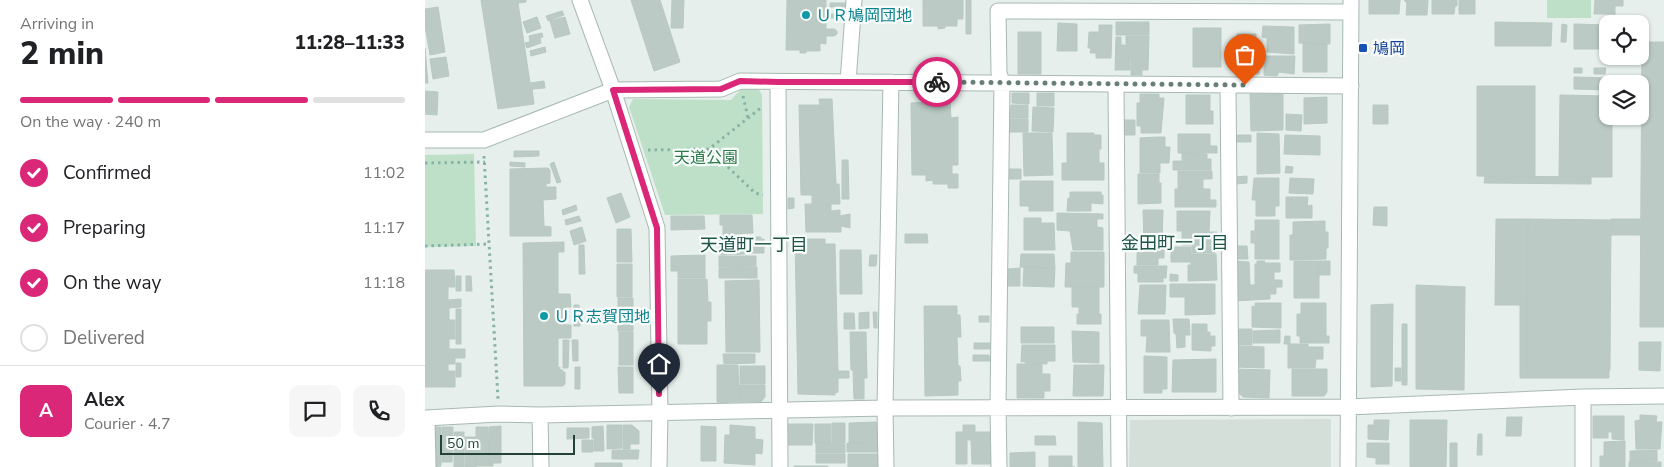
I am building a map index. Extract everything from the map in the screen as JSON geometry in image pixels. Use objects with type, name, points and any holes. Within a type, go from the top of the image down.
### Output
[{"type":"street","points":[[580,0],[613,90],[657,228],[659,467]]},
{"type":"street","points":[[848,82],[854,0]]},
{"type":"street","points":[[999,467],[1002,82],[999,73],[998,11],[1351,6],[1348,467]]},
{"type":"street","points":[[425,140],[484,140],[613,90],[721,89],[740,81],[778,89],[848,82],[1351,86]]},
{"type":"street","points":[[887,467],[885,408],[891,82]]},
{"type":"street","points":[[1116,84],[1119,467]]},
{"type":"street","points":[[1228,85],[1231,408]]},
{"type":"street","points":[[778,89],[780,467]]},
{"type":"street","points":[[428,467],[426,418],[499,414],[540,415],[885,408],[1347,408],[1583,397],[1664,396]]},
{"type":"street","points":[[1583,397],[1583,467]]},
{"type":"street","points":[[540,415],[541,467]]},
{"type":"path","points":[[740,81],[748,118]]},
{"type":"path","points":[[632,151],[709,149],[748,118],[778,89]]},
{"type":"path","points":[[484,140],[499,414]]},
{"type":"path","points":[[709,149],[755,193],[763,195],[778,194]]},
{"type":"path","points":[[425,163],[485,162]]},
{"type":"path","points":[[425,246],[490,244]]},
{"type":"shaded area","points":[[1331,419],[1331,467],[1129,467],[1130,420]]},
{"type":"green space","points":[[1547,0],[1591,0],[1591,18],[1547,18]]},
{"type":"green space","name":"天道公園","points":[[742,88],[758,88],[762,95],[763,214],[665,215],[629,107],[633,99],[731,100]]},
{"type":"green space","points":[[474,154],[476,246],[425,247],[425,155]]},
{"type":"building","points":[[481,0],[526,0],[526,2],[518,3],[530,83],[544,81],[545,88],[532,89],[534,104],[498,109]]},
{"type":"building","points":[[631,0],[660,0],[680,62],[654,71]]},
{"type":"building","points":[[672,0],[684,0],[683,28],[671,28]]},
{"type":"building","name":"ＵＲ鳩岡団地","points":[[787,0],[826,0],[826,29],[834,29],[837,31],[837,34],[826,36],[826,44],[820,43],[820,51],[800,53],[800,50],[786,50]]},
{"type":"building","name":"ＵＲ鳩岡団地","points":[[923,0],[963,0],[963,19],[957,19],[957,26],[945,26],[945,28],[938,29],[938,26],[923,26]]},
{"type":"building","points":[[966,0],[971,0],[971,34],[966,34]]},
{"type":"building","points":[[1369,0],[1400,0],[1399,14],[1369,14]]},
{"type":"building","points":[[1404,0],[1428,0],[1427,15],[1406,15],[1407,3]]},
{"type":"building","points":[[1432,0],[1457,0],[1454,14],[1432,14]]},
{"type":"building","points":[[1459,0],[1475,0],[1475,14],[1459,14]]},
{"type":"building","points":[[1595,0],[1623,0],[1623,6],[1615,6],[1615,14],[1594,14]]},
{"type":"building","points":[[830,3],[846,3],[846,7],[830,7]]},
{"type":"building","points":[[438,7],[445,52],[430,55],[425,26],[425,9]]},
{"type":"building","points":[[562,11],[564,15],[548,21],[546,16]]},
{"type":"building","points":[[830,14],[846,14],[846,18],[830,18]]},
{"type":"building","points":[[537,17],[541,28],[527,33],[523,22]]},
{"type":"building","points":[[565,17],[570,34],[555,38],[550,21]]},
{"type":"building","points":[[1116,22],[1149,22],[1149,35],[1116,35]]},
{"type":"building","points":[[1495,22],[1552,23],[1551,46],[1495,46]]},
{"type":"building","points":[[1058,23],[1077,24],[1077,51],[1057,51]]},
{"type":"building","points":[[1330,24],[1330,44],[1299,43],[1299,25]]},
{"type":"building","points":[[1562,24],[1567,25],[1566,42],[1561,42]]},
{"type":"building","points":[[1574,24],[1599,25],[1599,49],[1574,49]]},
{"type":"building","points":[[1099,25],[1112,25],[1111,58],[1096,58],[1096,53],[1090,53],[1091,48],[1088,48],[1089,32],[1099,32]]},
{"type":"building","points":[[1263,26],[1294,27],[1294,54],[1267,52],[1267,38],[1262,37]]},
{"type":"building","points":[[1193,28],[1221,28],[1221,67],[1193,67]]},
{"type":"building","points":[[1018,32],[1041,32],[1041,74],[1018,74]]},
{"type":"building","points":[[542,33],[541,43],[527,48],[525,43],[530,42],[529,36]]},
{"type":"building","points":[[1237,34],[1256,34],[1256,59],[1259,59],[1259,74],[1241,74],[1241,64],[1238,64]]},
{"type":"building","points":[[1126,36],[1149,36],[1148,70],[1142,70],[1142,75],[1131,75],[1131,58],[1128,58]]},
{"type":"building","points":[[1116,37],[1121,37],[1121,45],[1128,45],[1127,58],[1130,58],[1130,70],[1115,70]]},
{"type":"building","points":[[1649,42],[1664,42],[1664,327],[1640,327],[1641,125],[1649,125],[1649,75],[1642,75],[1642,65],[1649,65]]},
{"type":"building","points":[[1303,43],[1327,44],[1327,72],[1303,72]]},
{"type":"building","points":[[545,47],[546,52],[531,56],[530,51]]},
{"type":"building","points":[[425,48],[428,83],[425,83]]},
{"type":"building","points":[[1264,56],[1295,56],[1294,74],[1279,72],[1277,76],[1264,75]]},
{"type":"building","points":[[446,57],[449,76],[433,79],[430,59]]},
{"type":"building","points":[[1574,68],[1582,68],[1582,73],[1574,73]]},
{"type":"building","points":[[1594,68],[1606,68],[1605,74],[1594,74]]},
{"type":"building","points":[[1574,77],[1599,78],[1599,90],[1574,89]]},
{"type":"building","points":[[1477,86],[1535,86],[1535,177],[1477,176]]},
{"type":"building","points":[[425,91],[438,92],[437,115],[425,114]]},
{"type":"building","points":[[1012,93],[1029,93],[1029,104],[1012,103]]},
{"type":"building","points":[[1037,93],[1054,93],[1054,106],[1037,106]]},
{"type":"building","points":[[1140,94],[1159,94],[1159,98],[1164,98],[1161,133],[1141,133],[1141,126],[1137,126],[1137,103],[1140,103]]},
{"type":"building","points":[[1250,94],[1283,94],[1283,130],[1251,131]]},
{"type":"building","points":[[1186,95],[1210,95],[1210,111],[1213,111],[1213,124],[1186,124]]},
{"type":"building","points":[[1560,95],[1599,96],[1599,125],[1612,125],[1612,177],[1559,177]]},
{"type":"building","points":[[1327,97],[1327,123],[1304,124],[1304,98]]},
{"type":"building","points":[[819,99],[832,99],[836,184],[839,184],[840,204],[812,204],[812,195],[801,195],[799,105],[820,105]]},
{"type":"building","points":[[925,100],[950,102],[951,118],[958,117],[958,165],[952,165],[952,174],[958,174],[958,188],[948,188],[948,184],[933,184],[933,180],[926,181],[926,175],[912,175],[911,103],[925,102]]},
{"type":"building","points":[[1011,105],[1028,105],[1028,118],[1006,118],[1006,109],[1011,109]]},
{"type":"building","points":[[1373,105],[1388,105],[1388,124],[1373,124]]},
{"type":"building","points":[[1033,107],[1054,108],[1053,132],[1032,131]]},
{"type":"building","points":[[1286,114],[1302,115],[1301,131],[1286,130]]},
{"type":"building","points":[[1006,119],[1028,119],[1028,132],[1006,132]]},
{"type":"building","points":[[1121,120],[1135,120],[1135,135],[1121,135]]},
{"type":"building","points":[[1023,133],[1052,133],[1053,175],[1024,176]]},
{"type":"building","points":[[1067,133],[1094,133],[1094,135],[1101,135],[1099,163],[1104,163],[1104,180],[1062,180],[1062,163],[1067,163]]},
{"type":"building","points":[[1257,133],[1279,134],[1280,173],[1257,174]]},
{"type":"building","points":[[1178,134],[1210,134],[1210,146],[1217,146],[1217,153],[1178,153]]},
{"type":"building","points":[[1235,135],[1251,135],[1251,142],[1235,142]]},
{"type":"building","points":[[1285,135],[1320,136],[1320,155],[1284,154]]},
{"type":"building","points":[[1165,137],[1165,147],[1170,147],[1169,163],[1160,163],[1160,173],[1140,173],[1140,138]]},
{"type":"building","points":[[514,151],[539,151],[539,156],[514,157]]},
{"type":"building","points":[[1182,153],[1207,154],[1207,159],[1211,159],[1211,170],[1173,170],[1173,161],[1182,161]]},
{"type":"building","points":[[842,160],[848,160],[849,199],[842,199]]},
{"type":"building","points":[[510,162],[525,163],[525,167],[510,166]]},
{"type":"building","points":[[554,162],[561,182],[557,183],[550,164]]},
{"type":"building","points":[[1286,166],[1293,167],[1292,173],[1285,173]]},
{"type":"building","points":[[548,168],[550,170],[550,183],[546,184],[546,187],[556,187],[556,199],[543,200],[544,226],[551,227],[551,236],[510,236],[510,169]]},
{"type":"building","points":[[1007,169],[1021,169],[1021,179],[1007,179]]},
{"type":"building","points":[[1178,171],[1212,171],[1212,179],[1203,179],[1203,189],[1178,189]]},
{"type":"building","points":[[1138,174],[1159,174],[1161,203],[1138,204]]},
{"type":"building","points":[[1247,176],[1247,183],[1236,184],[1235,177]]},
{"type":"building","points":[[1485,176],[1591,177],[1591,184],[1484,183]]},
{"type":"building","points":[[1254,178],[1279,178],[1279,206],[1275,206],[1275,216],[1256,216],[1256,200],[1252,200]]},
{"type":"building","points":[[1290,178],[1314,179],[1313,194],[1289,193]]},
{"type":"building","points":[[1020,181],[1053,181],[1053,196],[1020,196]]},
{"type":"building","points":[[1175,189],[1210,189],[1210,200],[1216,200],[1216,207],[1175,207]]},
{"type":"building","points":[[1070,192],[1101,192],[1103,204],[1091,203],[1091,211],[1067,211]]},
{"type":"building","points":[[621,193],[630,217],[616,223],[607,198]]},
{"type":"building","points":[[1020,196],[1053,196],[1053,211],[1029,211],[1029,206],[1020,206]]},
{"type":"building","points":[[1286,197],[1308,197],[1307,206],[1312,205],[1312,218],[1286,218]]},
{"type":"building","points":[[788,198],[794,198],[794,208],[788,209]]},
{"type":"building","points":[[805,204],[831,204],[831,211],[840,210],[840,216],[850,214],[850,228],[841,226],[841,232],[806,232]]},
{"type":"building","points":[[576,205],[577,210],[563,215],[562,210]]},
{"type":"building","points":[[1374,207],[1387,207],[1387,226],[1373,225]]},
{"type":"building","points":[[1143,210],[1163,210],[1162,242],[1144,242]]},
{"type":"building","points":[[1177,211],[1210,211],[1209,234],[1204,234],[1204,245],[1182,245],[1182,231],[1177,231]]},
{"type":"building","points":[[1057,213],[1103,214],[1103,219],[1097,219],[1097,227],[1103,228],[1103,250],[1073,250],[1070,231],[1057,230]]},
{"type":"building","points":[[720,215],[752,215],[753,233],[723,234],[723,225],[720,225]]},
{"type":"building","points":[[579,216],[581,221],[566,225],[565,220]]},
{"type":"building","points":[[671,216],[704,216],[705,229],[671,230]]},
{"type":"building","points":[[1024,218],[1041,218],[1041,223],[1054,223],[1055,250],[1024,250]]},
{"type":"building","points":[[1496,219],[1528,219],[1527,370],[1609,370],[1609,378],[1520,378],[1520,305],[1495,305]]},
{"type":"building","points":[[1528,219],[1611,220],[1610,370],[1527,370]]},
{"type":"building","points":[[1611,219],[1640,219],[1640,235],[1611,235]]},
{"type":"building","points":[[1255,220],[1279,220],[1279,259],[1255,259],[1255,243],[1251,243],[1251,231],[1255,231]]},
{"type":"building","points":[[1325,221],[1325,232],[1328,232],[1326,259],[1290,260],[1290,235],[1293,235],[1293,222]]},
{"type":"building","points":[[582,227],[586,241],[574,245],[570,231]]},
{"type":"building","points":[[617,229],[631,229],[632,262],[617,262]]},
{"type":"building","points":[[1210,232],[1217,232],[1217,245],[1204,245],[1204,234],[1209,234]]},
{"type":"building","points":[[905,234],[927,234],[928,243],[905,243]]},
{"type":"building","points":[[719,235],[742,235],[745,254],[720,255]]},
{"type":"building","points":[[746,237],[761,237],[760,239],[764,239],[764,253],[746,253]]},
{"type":"building","points":[[795,239],[825,239],[825,244],[835,244],[838,371],[849,371],[849,378],[838,378],[838,392],[835,395],[798,394]]},
{"type":"building","name":"ＵＲ志賀団地","points":[[564,242],[564,252],[558,252],[558,294],[570,294],[571,307],[565,307],[565,325],[571,325],[571,338],[558,338],[558,368],[560,367],[560,370],[563,370],[562,372],[565,372],[565,384],[563,386],[524,386],[523,243]]},
{"type":"building","points":[[579,245],[584,245],[585,274],[579,274]]},
{"type":"building","points":[[1192,246],[1215,246],[1215,253],[1192,253]]},
{"type":"building","points":[[1235,246],[1247,246],[1248,259],[1235,259]]},
{"type":"building","points":[[1157,247],[1164,247],[1164,258],[1158,258],[1158,265],[1137,265],[1137,250],[1157,250]]},
{"type":"building","points":[[1171,247],[1191,247],[1191,262],[1171,262]]},
{"type":"building","points":[[840,250],[861,250],[862,294],[840,294]]},
{"type":"building","points":[[1071,252],[1104,252],[1104,287],[1065,287],[1066,263],[1071,263]]},
{"type":"building","points":[[1021,254],[1054,254],[1055,268],[1020,267]]},
{"type":"building","points":[[1191,254],[1216,254],[1217,280],[1188,281],[1188,265],[1191,265]]},
{"type":"building","points":[[705,255],[705,278],[678,278],[678,271],[671,271],[671,256]]},
{"type":"building","points":[[870,255],[877,255],[876,266],[869,266]]},
{"type":"building","points":[[719,256],[756,256],[756,266],[719,267]]},
{"type":"building","points":[[1234,261],[1249,262],[1250,285],[1255,285],[1255,264],[1257,264],[1257,261],[1280,263],[1280,272],[1274,272],[1274,280],[1282,280],[1282,287],[1276,287],[1276,294],[1270,294],[1270,299],[1234,301]]},
{"type":"building","points":[[1294,261],[1319,261],[1319,298],[1294,298]]},
{"type":"building","points":[[1319,261],[1330,261],[1330,275],[1319,275]]},
{"type":"building","points":[[617,264],[632,264],[632,297],[617,297]]},
{"type":"building","points":[[1134,266],[1167,266],[1166,278],[1163,278],[1163,282],[1138,282],[1138,273],[1134,273]]},
{"type":"building","points":[[757,267],[757,278],[719,278],[719,268]]},
{"type":"building","points":[[1024,267],[1055,268],[1054,287],[1023,286]]},
{"type":"building","points":[[1020,268],[1020,286],[1008,286],[1008,269]]},
{"type":"building","points":[[425,270],[454,270],[455,287],[448,287],[448,300],[461,299],[461,307],[449,308],[449,320],[455,320],[455,339],[449,339],[449,349],[465,349],[465,358],[455,358],[455,364],[448,364],[448,371],[455,371],[455,387],[425,387]]},
{"type":"building","points":[[1170,274],[1178,275],[1178,281],[1170,281]]},
{"type":"building","points":[[456,276],[461,276],[461,291],[456,291]]},
{"type":"building","points":[[466,276],[471,276],[472,291],[466,291]]},
{"type":"building","points":[[678,279],[707,279],[708,302],[711,302],[711,321],[707,321],[707,344],[678,344]]},
{"type":"building","points":[[759,280],[760,352],[726,352],[725,281]]},
{"type":"building","points":[[1170,284],[1215,284],[1215,314],[1185,315],[1185,297],[1170,297]]},
{"type":"building","points":[[1140,285],[1166,285],[1165,314],[1138,314]]},
{"type":"building","points":[[1416,285],[1465,287],[1464,390],[1416,389]]},
{"type":"building","points":[[1072,287],[1099,287],[1099,314],[1079,314],[1079,307],[1072,307]]},
{"type":"building","points":[[618,298],[633,298],[633,331],[618,331]]},
{"type":"building","points":[[1255,303],[1281,303],[1281,328],[1252,327],[1252,306],[1255,307]]},
{"type":"building","points":[[1301,303],[1326,303],[1326,336],[1297,336],[1297,314],[1301,314]]},
{"type":"building","points":[[1393,304],[1392,386],[1371,387],[1371,305]]},
{"type":"building","points":[[574,305],[579,305],[580,326],[574,326]]},
{"type":"building","points":[[924,306],[957,306],[957,315],[960,315],[961,337],[957,337],[958,366],[960,366],[961,381],[958,381],[958,395],[925,396]]},
{"type":"building","points":[[456,309],[461,309],[461,344],[456,344]]},
{"type":"building","points":[[869,312],[869,328],[859,329],[859,313]]},
{"type":"building","points":[[873,312],[877,312],[877,328],[874,328]]},
{"type":"building","points":[[844,313],[854,313],[855,329],[844,329]]},
{"type":"building","points":[[1077,314],[1101,314],[1101,324],[1077,324]]},
{"type":"building","points":[[979,316],[989,316],[989,322],[979,322]]},
{"type":"building","points":[[1173,319],[1189,319],[1190,335],[1185,335],[1185,347],[1177,348]]},
{"type":"building","points":[[1141,320],[1169,320],[1170,352],[1146,352],[1147,336],[1141,336]]},
{"type":"building","points":[[1192,324],[1207,324],[1207,332],[1210,332],[1210,336],[1215,336],[1215,346],[1211,346],[1211,351],[1192,350]]},
{"type":"building","points":[[1402,324],[1407,324],[1407,385],[1402,385]]},
{"type":"building","points":[[1021,327],[1054,327],[1054,343],[1021,343]]},
{"type":"building","points":[[1235,329],[1252,329],[1252,345],[1235,345]]},
{"type":"building","points":[[1280,330],[1280,343],[1253,343],[1253,331]]},
{"type":"building","points":[[1072,331],[1099,332],[1099,363],[1073,362]]},
{"type":"building","points":[[619,332],[633,332],[633,365],[619,365]]},
{"type":"building","points":[[850,332],[866,332],[867,378],[864,378],[864,399],[854,399]]},
{"type":"building","points":[[1285,336],[1290,336],[1290,344],[1284,344]]},
{"type":"building","points":[[1300,336],[1329,336],[1329,343],[1300,343]]},
{"type":"building","points":[[563,340],[569,340],[568,368],[563,368]]},
{"type":"building","points":[[572,340],[578,340],[578,361],[573,361]]},
{"type":"building","points":[[1639,342],[1661,342],[1660,371],[1639,370]]},
{"type":"building","points":[[974,343],[990,343],[990,349],[974,349]]},
{"type":"building","points":[[1288,344],[1308,344],[1308,347],[1323,347],[1323,359],[1316,359],[1315,368],[1288,368]]},
{"type":"building","points":[[1022,345],[1055,345],[1055,361],[1047,361],[1047,364],[1021,362]]},
{"type":"building","points":[[1237,346],[1264,347],[1264,368],[1237,367]]},
{"type":"building","points":[[723,354],[755,354],[755,363],[724,364]]},
{"type":"building","points":[[973,355],[989,355],[990,361],[973,361]]},
{"type":"building","points":[[1144,356],[1167,357],[1167,389],[1162,389],[1162,393],[1144,393]]},
{"type":"building","points":[[1216,359],[1216,392],[1172,392],[1173,360]]},
{"type":"building","points":[[456,363],[461,363],[461,377],[456,377]]},
{"type":"building","points":[[1017,364],[1042,364],[1042,374],[1050,374],[1050,391],[1044,391],[1044,398],[1017,398]]},
{"type":"building","points":[[717,365],[728,365],[728,403],[717,402]]},
{"type":"building","points":[[728,365],[738,365],[739,402],[728,402]]},
{"type":"building","points":[[1074,365],[1104,365],[1103,396],[1073,396]]},
{"type":"building","points":[[740,366],[765,366],[765,384],[740,384]]},
{"type":"building","points":[[575,367],[580,367],[580,389],[575,389]]},
{"type":"building","points":[[618,367],[633,367],[633,393],[619,393]]},
{"type":"building","points":[[1395,368],[1401,368],[1401,381],[1395,381]]},
{"type":"building","points":[[1235,369],[1270,370],[1269,398],[1243,397],[1235,389]]},
{"type":"building","points":[[1292,369],[1327,369],[1327,392],[1324,396],[1292,396]]},
{"type":"building","points":[[739,385],[765,385],[765,397],[761,402],[739,402]]},
{"type":"building","points":[[1640,415],[1657,416],[1656,422],[1662,422],[1660,449],[1636,449],[1635,421],[1640,420]]},
{"type":"building","points":[[1593,416],[1608,416],[1608,438],[1593,438]]},
{"type":"building","points":[[1608,416],[1624,416],[1624,440],[1612,439],[1612,432],[1608,432]]},
{"type":"building","points":[[1507,417],[1522,417],[1521,436],[1506,436]]},
{"type":"building","points":[[1374,420],[1389,420],[1388,440],[1368,439],[1368,425],[1374,425]]},
{"type":"building","points":[[1410,420],[1447,420],[1446,467],[1410,467]]},
{"type":"building","points":[[876,422],[879,428],[878,443],[849,443],[849,423]]},
{"type":"building","points":[[1078,422],[1102,423],[1103,467],[1078,467]]},
{"type":"building","points":[[832,423],[845,423],[845,443],[832,443]]},
{"type":"building","points":[[787,424],[813,424],[812,445],[786,445]]},
{"type":"building","points":[[815,424],[831,424],[831,443],[815,443]]},
{"type":"building","points":[[607,425],[622,425],[622,448],[607,449]]},
{"type":"building","points":[[623,425],[632,425],[639,431],[639,444],[630,444],[630,449],[623,449]]},
{"type":"building","points":[[730,425],[755,427],[755,439],[763,440],[762,454],[755,453],[755,465],[724,463],[725,435],[730,435]]},
{"type":"building","points":[[963,425],[975,425],[975,432],[992,432],[992,464],[972,464],[971,440],[967,440],[967,464],[956,464],[956,432],[963,432]]},
{"type":"building","points":[[501,426],[501,463],[493,463],[493,466],[489,466],[489,427]]},
{"type":"building","points":[[603,426],[604,451],[594,451],[592,427]]},
{"type":"building","points":[[701,426],[716,427],[716,461],[701,461]]},
{"type":"building","points":[[434,427],[441,427],[441,466],[431,467]]},
{"type":"building","points":[[442,427],[453,427],[452,462],[442,462]]},
{"type":"building","points":[[476,427],[488,427],[489,466],[476,466]]},
{"type":"building","points":[[567,428],[589,428],[589,438],[567,439]]},
{"type":"building","points":[[454,432],[464,432],[464,467],[454,467]]},
{"type":"building","points":[[1478,434],[1482,434],[1482,455],[1477,455]]},
{"type":"building","points":[[1035,436],[1055,436],[1056,445],[1035,445]]},
{"type":"building","points":[[465,437],[476,437],[476,467],[465,467]]},
{"type":"building","points":[[582,440],[593,440],[593,452],[582,452]]},
{"type":"building","points":[[1625,441],[1625,467],[1600,467],[1600,456],[1604,456],[1604,442]]},
{"type":"building","points":[[816,443],[845,444],[845,453],[816,453]]},
{"type":"building","points":[[847,443],[879,444],[879,452],[847,452]]},
{"type":"building","points":[[1367,443],[1389,443],[1389,464],[1376,464],[1376,458],[1367,457]]},
{"type":"building","points":[[1450,443],[1457,443],[1457,467],[1450,467]]},
{"type":"building","points":[[612,450],[639,450],[638,459],[612,459]]},
{"type":"building","points":[[1657,450],[1657,461],[1630,462],[1630,451]]},
{"type":"building","points":[[1035,452],[1035,467],[1010,467],[1010,453]]},
{"type":"building","points":[[816,454],[845,454],[845,463],[816,463]]},
{"type":"building","points":[[848,454],[879,454],[879,467],[848,467]]},
{"type":"building","points":[[1049,456],[1072,456],[1072,467],[1049,467]]},
{"type":"building","points":[[1629,462],[1661,462],[1661,467],[1629,467]]},
{"type":"building","points":[[595,463],[622,463],[622,467],[595,467]]},
{"type":"building","points":[[828,466],[828,467],[794,467]]},
{"type":"way so far","points":[[937,82],[1245,85]]},
{"type":"place","name":"ＵＲ鳩岡団地","points":[[806,15]]},
{"type":"place","name":"鳩岡","points":[[1363,48]]},
{"type":"place","name":"ＵＲ志賀団地","points":[[544,316]]},
{"type":"district","name":"金田町一丁目","points":[[1175,243]]},
{"type":"district","name":"天道町一丁目","points":[[754,245]]},
{"type":"route","points":[[659,394],[657,228],[613,90],[721,89],[740,81],[937,82]]}]
